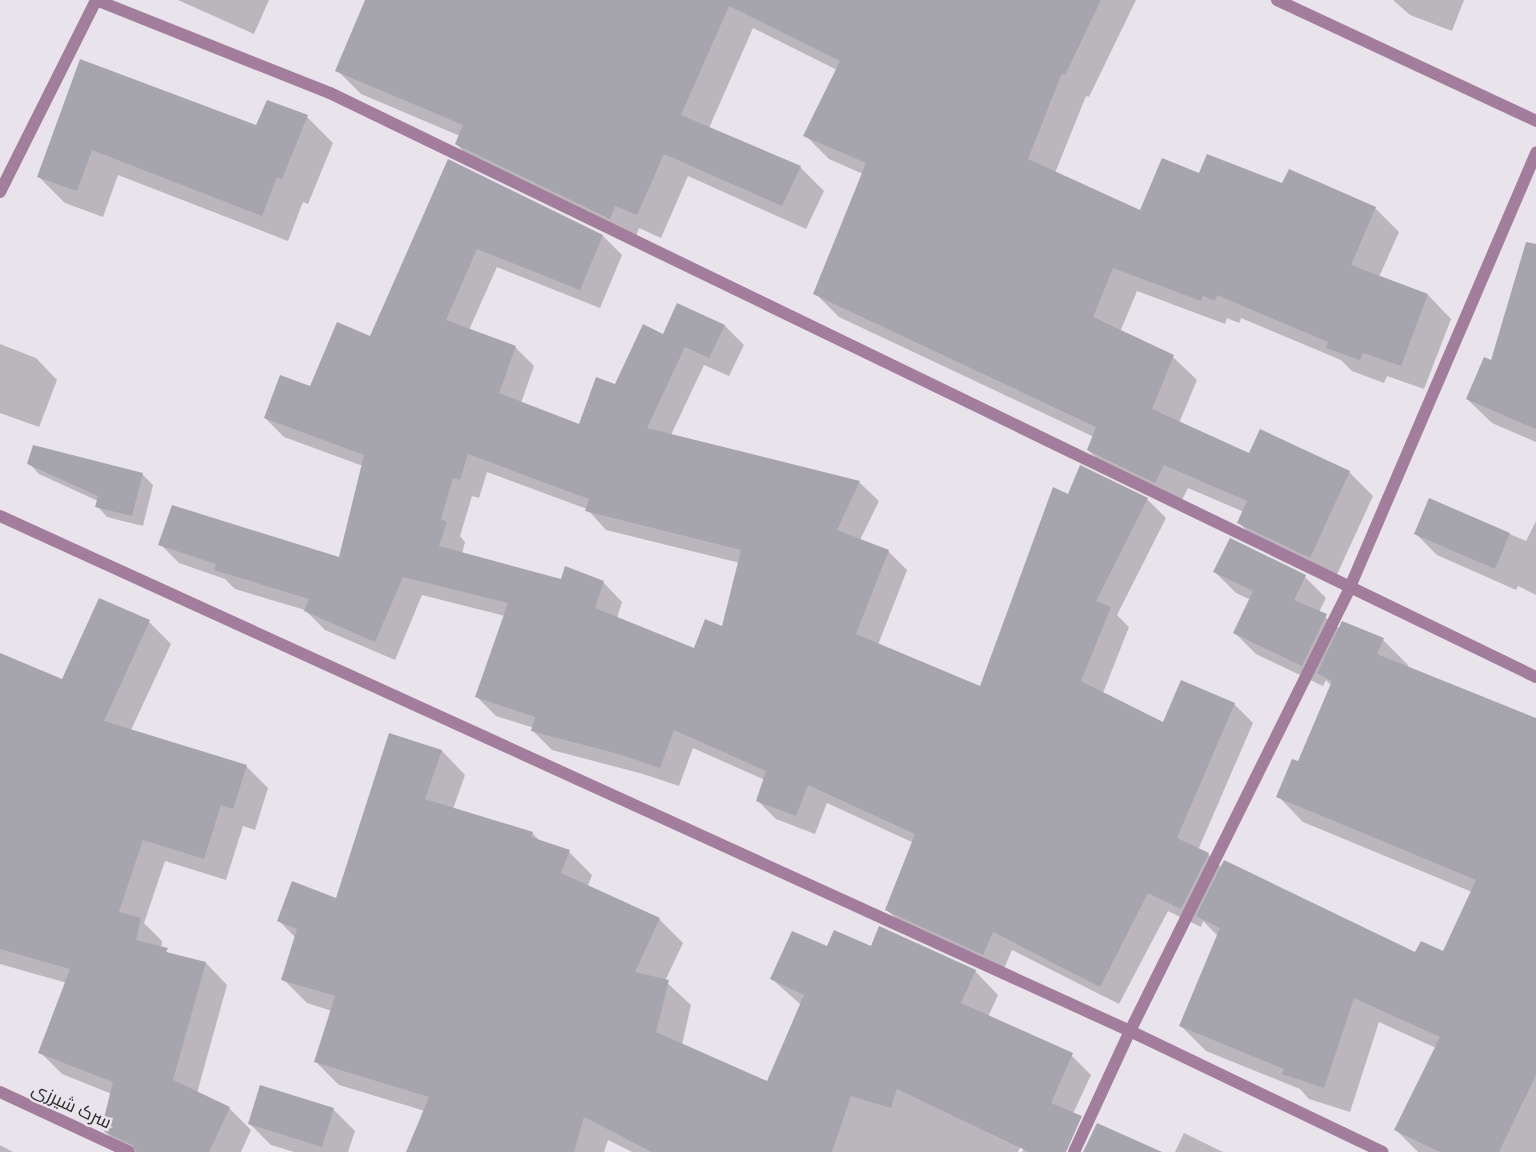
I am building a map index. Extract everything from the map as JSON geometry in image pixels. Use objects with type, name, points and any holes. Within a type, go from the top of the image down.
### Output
[{"type":"street","points":[[0,192],[96,0],[330,93],[1536,677]]},
{"type":"street","points":[[1277,0],[1536,121]]},
{"type":"street","points":[[1074,1152],[1130,1031],[1350,587],[1536,152]]},
{"type":"street","points":[[0,516],[1130,1031],[1383,1152]]},
{"type":"street","name":"سرک شیرزی","points":[[0,1092],[129,1152]]},
{"type":"building","points":[[365,0],[1101,0],[1065,75],[1062,73],[1028,159],[1140,210],[1162,158],[1199,173],[1207,154],[1282,183],[1289,169],[1376,207],[1351,265],[1428,294],[1401,366],[1363,353],[1360,360],[1326,348],[1328,342],[1217,295],[1215,301],[1203,296],[1201,301],[1113,268],[1093,317],[1174,355],[1152,409],[1249,453],[1260,429],[1350,471],[1310,558],[1237,523],[1247,501],[1164,465],[1155,483],[1087,450],[1096,427],[813,294],[866,163],[803,136],[840,61],[729,6],[681,115],[801,166],[782,206],[664,154],[637,215],[615,206],[610,219],[455,144],[463,125],[335,71]]},
{"type":"building","points":[[80,59],[256,125],[267,100],[308,115],[282,179],[277,177],[262,216],[92,150],[77,191],[37,177]]},
{"type":"building","points":[[448,159],[603,235],[580,290],[477,249],[446,320],[516,346],[499,393],[579,424],[596,377],[615,384],[643,324],[663,334],[677,303],[725,325],[709,358],[685,347],[647,428],[860,481],[837,530],[889,550],[856,634],[980,686],[1053,487],[1068,494],[1080,465],[1148,498],[1096,601],[1111,607],[1081,681],[1163,722],[1181,680],[1235,703],[1177,838],[1209,853],[1181,909],[1148,893],[1100,987],[993,932],[983,955],[885,910],[915,834],[808,785],[796,816],[756,801],[766,771],[674,730],[660,768],[622,755],[531,731],[535,717],[475,697],[508,603],[403,577],[375,642],[304,611],[309,599],[214,570],[216,564],[158,545],[172,505],[339,557],[364,455],[264,418],[280,375],[310,386],[337,322],[370,336]],"holes":[[[468,454],[589,499],[585,511],[741,550],[722,626],[705,619],[694,648],[595,608],[604,581],[565,566],[561,579],[439,546],[447,522],[441,519],[453,478],[460,480]]]},
{"type":"building","points":[[1526,242],[1536,244],[1536,429],[1466,399],[1484,357],[1491,360]]},
{"type":"building","points":[[33,445],[143,473],[132,516],[95,507],[98,496],[27,464]]},
{"type":"building","points":[[1429,498],[1510,533],[1495,569],[1414,534]]},
{"type":"building","points":[[1230,538],[1306,575],[1294,600],[1327,614],[1302,666],[1233,633],[1253,591],[1213,572]]},
{"type":"building","points":[[99,598],[150,620],[104,721],[247,765],[233,809],[221,805],[204,859],[143,840],[119,912],[141,918],[136,940],[168,948],[166,952],[206,962],[173,1080],[230,1107],[209,1152],[137,1152],[132,1145],[101,1130],[113,1082],[38,1053],[70,969],[0,949],[0,653],[62,679]]},
{"type":"building","points":[[1342,621],[1384,638],[1377,654],[1536,718],[1536,1075],[1499,1152],[1440,1152],[1394,1130],[1440,1037],[1354,998],[1324,1088],[1282,1074],[1284,1069],[1179,1026],[1220,928],[1196,916],[1224,860],[1415,952],[1421,941],[1443,951],[1476,880],[1276,797],[1292,759],[1298,761],[1332,681],[1317,673]]},
{"type":"building","points":[[389,733],[442,750],[425,799],[533,832],[531,837],[570,850],[561,873],[660,918],[635,972],[669,980],[656,1032],[767,1081],[804,995],[770,979],[792,931],[827,946],[834,930],[871,946],[879,926],[976,970],[961,1003],[1073,1053],[1051,1103],[1082,1116],[1066,1152],[1029,1152],[897,1089],[891,1108],[851,1096],[832,1152],[652,1152],[584,1117],[574,1152],[406,1152],[429,1097],[314,1062],[335,996],[281,980],[297,929],[277,921],[292,881],[336,898]]},
{"type":"building","points":[[260,1085],[334,1108],[322,1147],[248,1124]]},
{"type":"building","points":[[1097,1123],[1162,1152],[1083,1152]]}]
